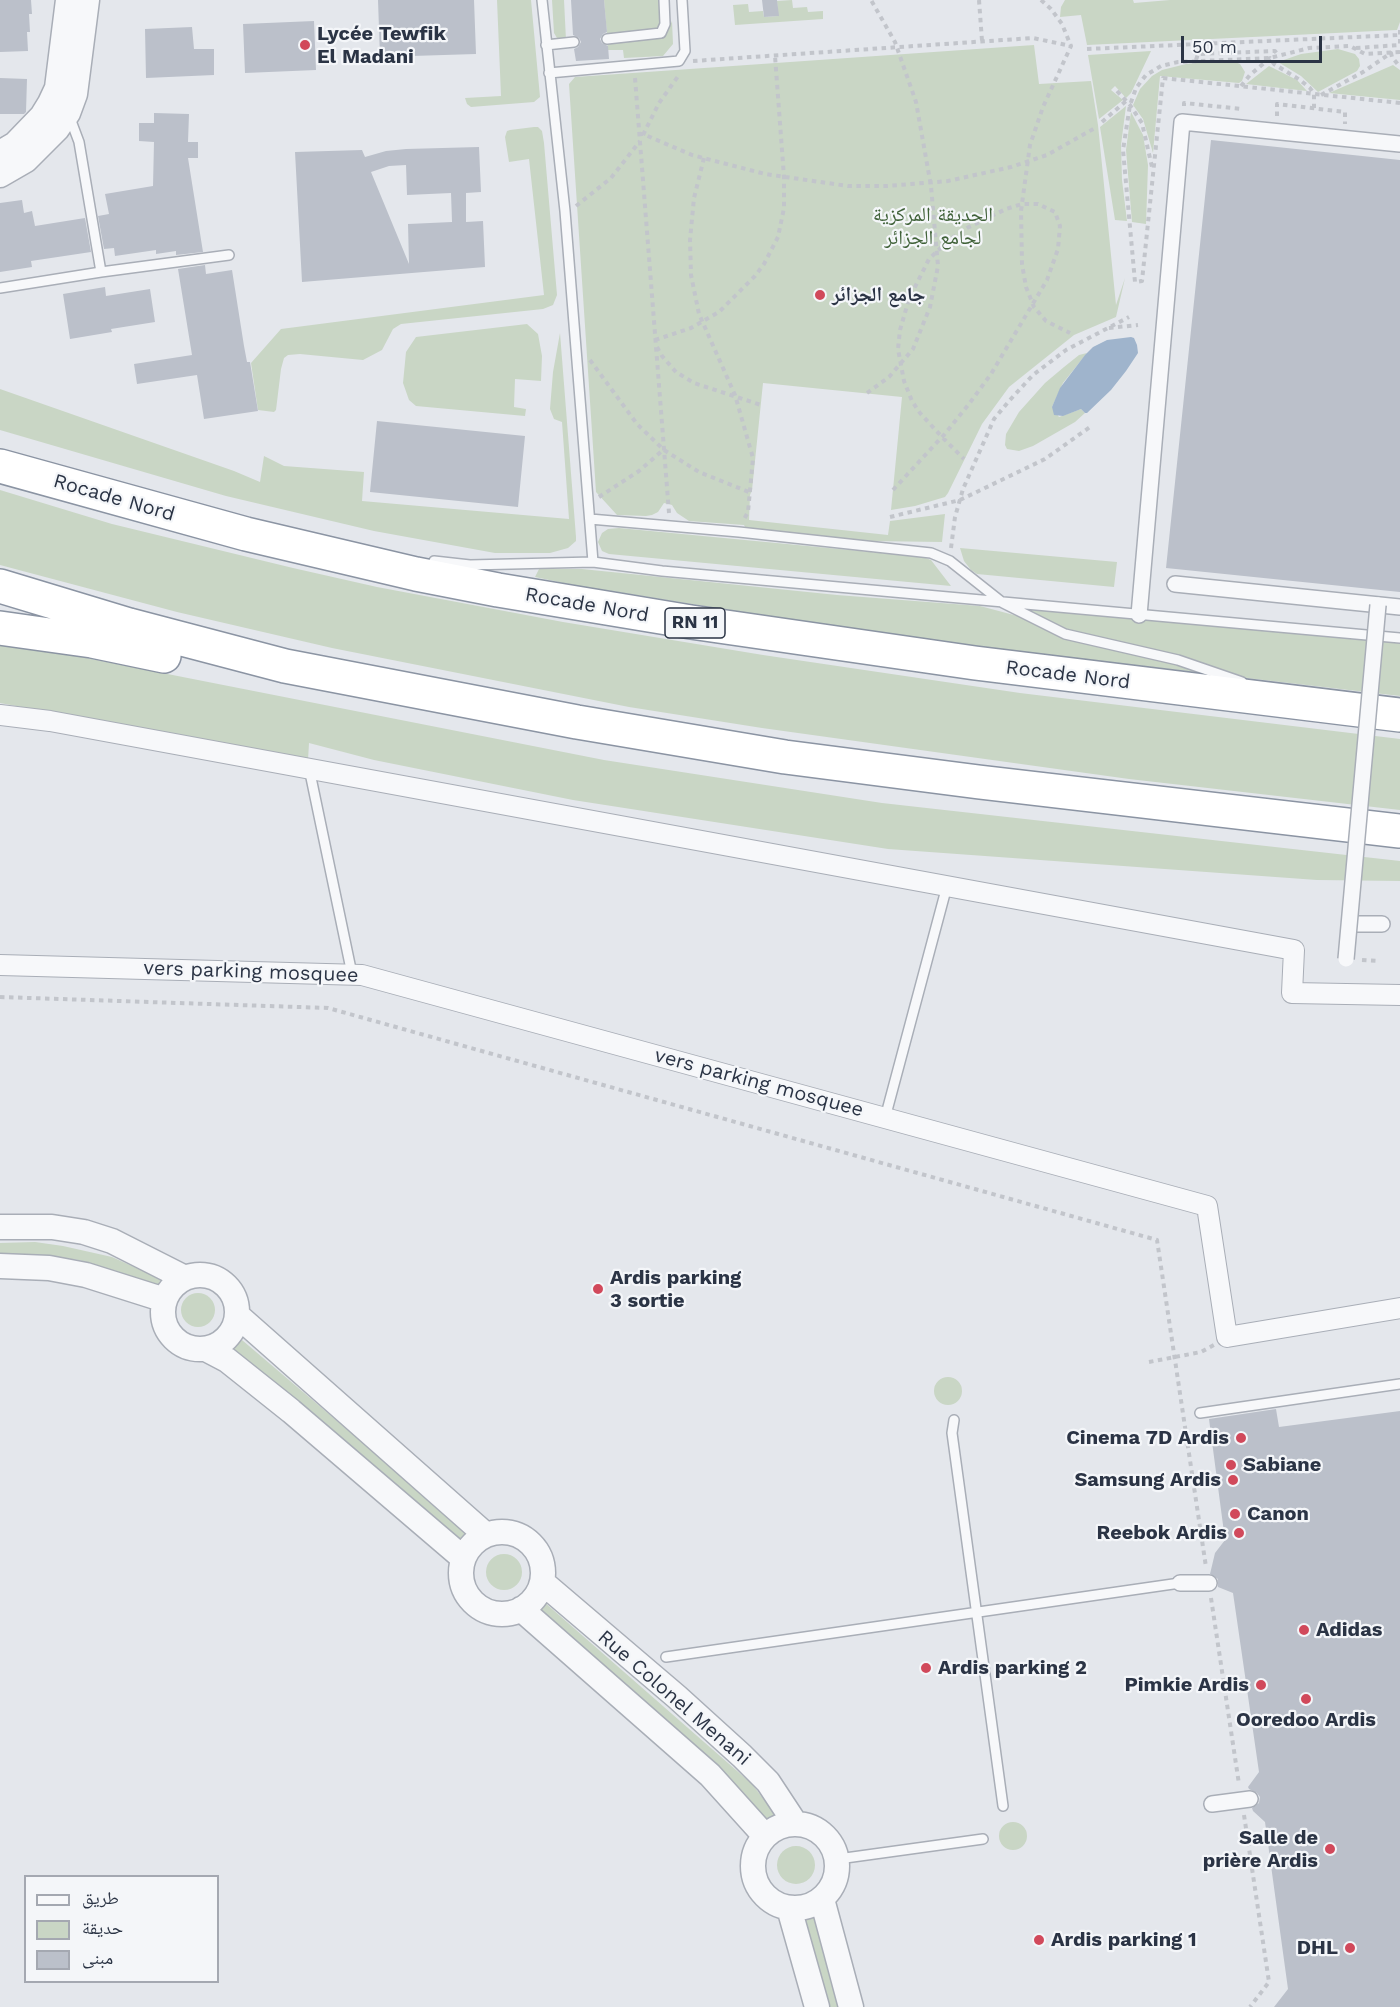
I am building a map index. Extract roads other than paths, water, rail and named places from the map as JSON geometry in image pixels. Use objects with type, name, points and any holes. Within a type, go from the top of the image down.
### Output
[{"type":"highway","points":[[0,444],[80,490]]},
{"type":"highway","name":"Rocade Nord","points":[[0,466],[80,490],[246,534],[416,574],[681,621],[1044,673],[1400,715]]},
{"type":"highway","points":[[0,586],[129,625],[285,666],[577,722],[785,756],[979,782],[1400,831]]},
{"type":"highway","points":[[0,622],[46,634]]},
{"type":"highway","points":[[0,628],[103,643],[391,704],[567,734],[710,754],[785,756]]},
{"type":"street","points":[[0,153],[15,144],[42,116],[51,103],[57,88],[68,0]]},
{"type":"street","points":[[0,175],[26,160],[57,129],[68,113],[75,94],[87,0]]},
{"type":"street","points":[[1139,615],[1182,122],[1400,144]]},
{"type":"street","points":[[1175,584],[1400,607]]},
{"type":"street","points":[[1346,959],[1378,605]]},
{"type":"street","points":[[0,715],[50,721],[309,768],[1294,950],[1292,993],[1400,995]]},
{"type":"street","points":[[1350,924],[1382,924]]},
{"type":"street","name":"vers parking mosquee","points":[[0,964],[362,975],[1208,1206],[1227,1337],[1400,1308]]},
{"type":"street","points":[[0,1227],[52,1227],[84,1232],[112,1241],[185,1278]]},
{"type":"street","points":[[0,1266],[49,1268],[86,1275],[165,1300]]},
{"type":"street","points":[[197,1275],[212,1277],[225,1284],[236,1303],[237,1315],[234,1327],[226,1339],[216,1346],[206,1349],[180,1344],[165,1326],[163,1313],[165,1300],[174,1286],[185,1278],[197,1275]]},
{"type":"street","points":[[237,1315],[486,1535]]},
{"type":"street","points":[[206,1349],[227,1360],[291,1411],[464,1558]]},
{"type":"street","points":[[501,1532],[518,1535],[530,1543],[540,1557],[543,1572],[538,1593],[532,1602],[521,1609],[507,1614],[491,1613],[477,1606],[463,1587],[460,1572],[464,1558],[474,1543],[486,1535],[501,1532]]},
{"type":"street","name":"Rue Colonel Menani","points":[[542,1582],[677,1697],[742,1756],[768,1782],[795,1823]]},
{"type":"street","points":[[1180,1583],[1209,1583]]},
{"type":"street","name":"Rue Colonel Menani","points":[[521,1609],[710,1775],[765,1836]]},
{"type":"street","points":[[1212,1804],[1246,1799]]},
{"type":"street","points":[[795,1823],[818,1830],[828,1838],[838,1859],[837,1874],[832,1888],[822,1899],[812,1905],[789,1908],[776,1904],[757,1886],[753,1873],[753,1860],[757,1847],[765,1836],[773,1829],[795,1823]]},
{"type":"street","points":[[822,1899],[851,2007]]},
{"type":"street","points":[[789,1908],[817,2007]]},
{"type":"lane","points":[[542,0],[565,211],[593,562]]},
{"type":"lane","points":[[607,39],[661,33],[665,24],[664,0]]},
{"type":"lane","points":[[549,72],[674,63],[682,58],[684,51],[682,0]]},
{"type":"lane","points":[[546,45],[574,42]]},
{"type":"lane","points":[[68,113],[79,142],[101,272]]},
{"type":"lane","points":[[0,288],[229,255]]},
{"type":"lane","points":[[590,519],[739,532],[931,553],[944,558],[1003,603],[1065,634],[1178,660],[1318,706]]},
{"type":"lane","points":[[246,534],[288,532]]},
{"type":"lane","points":[[952,554],[957,568]]},
{"type":"lane","points":[[422,559],[470,565],[593,562],[662,571],[1400,638]]},
{"type":"lane","points":[[309,768],[352,974]]},
{"type":"lane","points":[[885,1118],[947,886]]},
{"type":"lane","points":[[1200,1413],[1400,1384]]},
{"type":"lane","points":[[954,1420],[952,1433],[1003,1806]]},
{"type":"lane","points":[[666,1657],[1180,1583]]},
{"type":"lane","points":[[838,1859],[983,1839]]},
{"type":"water","points":[[1134,338],[1138,353],[1111,390],[1087,413],[1081,409],[1063,416],[1054,415],[1052,407],[1060,388],[1085,355],[1093,347],[1107,340]]},
{"type":"place","name":"Lycée Tewfik El Madani","points":[[305,45]]},
{"type":"place","name":"جامع الجزائر","points":[[820,295]]},
{"type":"place","name":"Ardis parking 3 sortie","points":[[598,1289]]},
{"type":"place","name":"Cinema 7D Ardis","points":[[1241,1438]]},
{"type":"place","name":"Sabiane","points":[[1231,1465]]},
{"type":"place","name":"Samsung Ardis","points":[[1233,1480]]},
{"type":"place","name":"Canon","points":[[1235,1514]]},
{"type":"place","name":"Reebok Ardis","points":[[1239,1533]]},
{"type":"place","name":"Adidas","points":[[1304,1630]]},
{"type":"place","name":"Ardis parking 2","points":[[926,1668]]},
{"type":"place","name":"Pimkie Ardis","points":[[1261,1685]]},
{"type":"place","name":"Ooredoo Ardis","points":[[1306,1699]]},
{"type":"place","name":"Salle de prière Ardis","points":[[1330,1849]]},
{"type":"place","name":"Ardis parking 1","points":[[1039,1940]]},
{"type":"place","name":"DHL","points":[[1350,1948]]},
{"type":"park label","name":"الحديقة المركزية لجامع الجزائر","points":[[933,226]]}]
